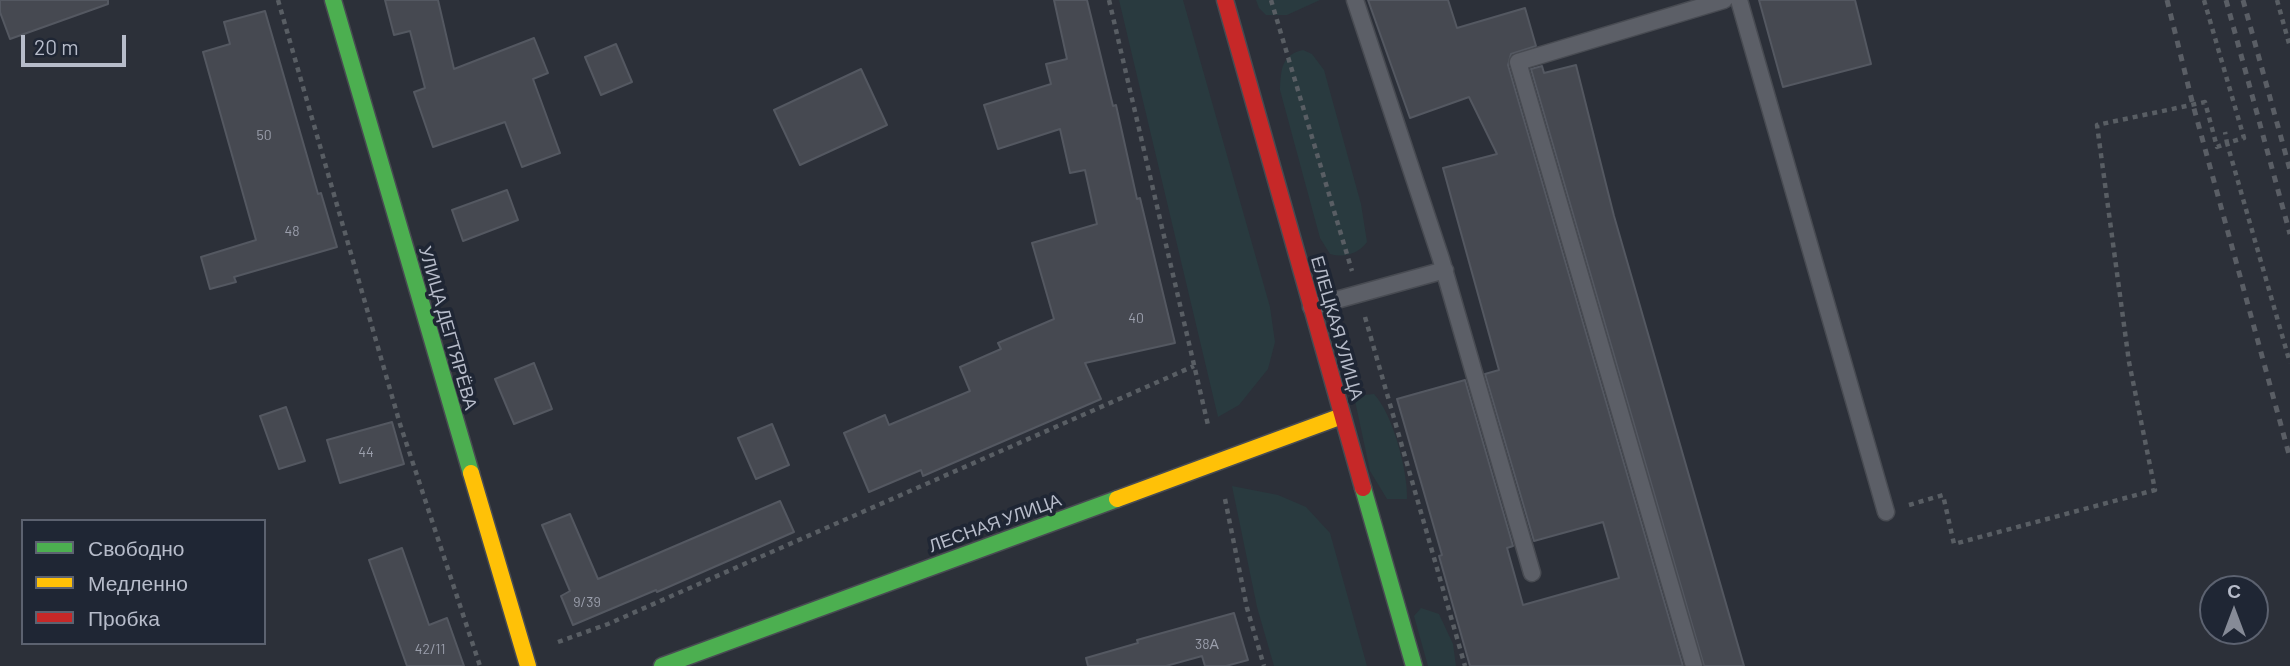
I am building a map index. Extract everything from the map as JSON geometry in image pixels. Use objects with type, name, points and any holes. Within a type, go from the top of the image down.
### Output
[{"type":"street","name":"УЛИЦА ДЕГТЯРЁВА","points":[[333,0],[526,660]]},
{"type":"street","name":"ЕЛЕЦКАЯ УЛИЦА","points":[[1225,0],[1414,666]]},
{"type":"street","name":"ЛЕСНАЯ УЛИЦА","points":[[662,666],[1342,416]]},
{"type":"lane","points":[[1355,0],[1445,270],[1532,573]]},
{"type":"lane","points":[[1694,666],[1518,62],[1724,0]]},
{"type":"lane","points":[[1739,0],[1885,512]]},
{"type":"lane","points":[[1311,307],[1445,270]]},
{"type":"path","points":[[278,0],[400,424],[480,666]]},
{"type":"path","points":[[1108,0],[1217,462],[1247,608],[1264,666]]},
{"type":"path","points":[[1271,0],[1359,294],[1465,666]]},
{"type":"path","points":[[1885,512],[1943,495],[1954,544],[2154,490],[2129,362],[2096,125],[2205,102],[2217,147],[2244,138],[2204,0]]},
{"type":"path","points":[[2277,0],[2290,47]]},
{"type":"path","points":[[2225,132],[2290,363]]},
{"type":"path","points":[[526,660],[1194,366]]},
{"type":"shaded area","points":[[1119,0],[1183,0],[1270,307],[1275,342],[1268,369],[1239,405],[1218,417]]},
{"type":"shaded area","points":[[1256,0],[1320,0],[1287,15],[1266,15]]},
{"type":"shaded area","points":[[1303,50],[1312,54],[1324,70],[1361,204],[1367,242],[1355,252],[1345,255],[1330,254],[1320,238],[1280,90],[1286,60]]},
{"type":"shaded area","points":[[1374,394],[1387,415],[1398,444],[1407,499],[1387,499],[1370,471],[1355,401],[1364,395]]},
{"type":"shaded area","points":[[1232,486],[1278,495],[1306,507],[1330,533],[1367,666],[1274,666],[1257,607]]},
{"type":"shaded area","points":[[1421,608],[1439,614],[1453,644],[1456,666],[1428,666],[1414,616]]},
{"type":"building","points":[[0,0],[108,0],[108,4],[10,39],[0,12]]},
{"type":"building","points":[[385,0],[438,0],[454,69],[534,38],[548,73],[533,79],[560,153],[522,167],[505,122],[433,147],[414,92],[425,88],[410,31],[394,35]]},
{"type":"building","points":[[1054,0],[1087,0],[1113,106],[1116,105],[1137,199],[1140,198],[1175,343],[1085,363],[1101,399],[923,476],[921,470],[869,492],[844,433],[885,415],[889,425],[970,391],[960,367],[1001,349],[998,343],[1054,319],[1032,243],[1097,224],[1085,170],[1070,173],[1060,129],[998,149],[984,105],[1051,84],[1046,64],[1067,59]]},
{"type":"building","points":[[1368,0],[1448,0],[1457,28],[1525,8],[1536,46],[1511,54],[1508,65],[1683,666],[1470,666],[1439,556],[1442,555],[1397,399],[1465,380],[1513,546],[1507,548],[1523,605],[1619,578],[1603,522],[1534,541],[1485,374],[1499,370],[1443,168],[1497,154],[1469,97],[1410,118]]},
{"type":"building","points":[[1759,0],[1855,0],[1871,64],[1783,87]]},
{"type":"building","points":[[265,11],[318,194],[321,193],[337,247],[234,277],[236,282],[210,289],[201,257],[256,240],[203,52],[230,44],[224,22]]},
{"type":"building","points":[[616,44],[632,82],[601,95],[585,57]]},
{"type":"building","points":[[1576,65],[1614,216],[1744,666],[1704,666],[1531,69],[1542,66],[1544,73]]},
{"type":"building","points":[[861,69],[887,125],[800,165],[774,110]]},
{"type":"building","points":[[507,190],[518,220],[463,241],[452,210]]},
{"type":"building","points":[[534,363],[552,409],[514,424],[495,379]]},
{"type":"building","points":[[286,407],[305,461],[279,469],[260,416]]},
{"type":"building","points":[[392,422],[404,464],[340,483],[327,440]]},
{"type":"building","points":[[772,424],[789,465],[756,479],[738,438]]},
{"type":"building","points":[[780,501],[794,532],[657,592],[656,590],[573,625],[561,596],[570,591],[542,525],[570,514],[598,579]]},
{"type":"building","points":[[402,548],[429,625],[447,618],[464,666],[407,666],[369,560]]},
{"type":"building","points":[[1234,613],[1248,660],[1226,666],[1205,666],[1202,656],[1166,666],[1088,666],[1086,658],[1138,643],[1137,640]]},
{"type":"railway","points":[[2167,0],[2193,105],[2290,458]]},
{"type":"railway","points":[[2226,0],[2290,234]]},
{"type":"railway","points":[[2243,0],[2290,170]]},
{"type":"traffic: fast","points":[[333,0],[471,473]]},
{"type":"traffic: fast","points":[[1363,488],[1414,666]]},
{"type":"traffic: fast","points":[[662,666],[1117,499]]},
{"type":"traffic: slow","points":[[1117,499],[1342,416]]},
{"type":"traffic: slow","points":[[471,473],[528,666]]},
{"type":"traffic: jam","points":[[1225,0],[1363,488]]}]
